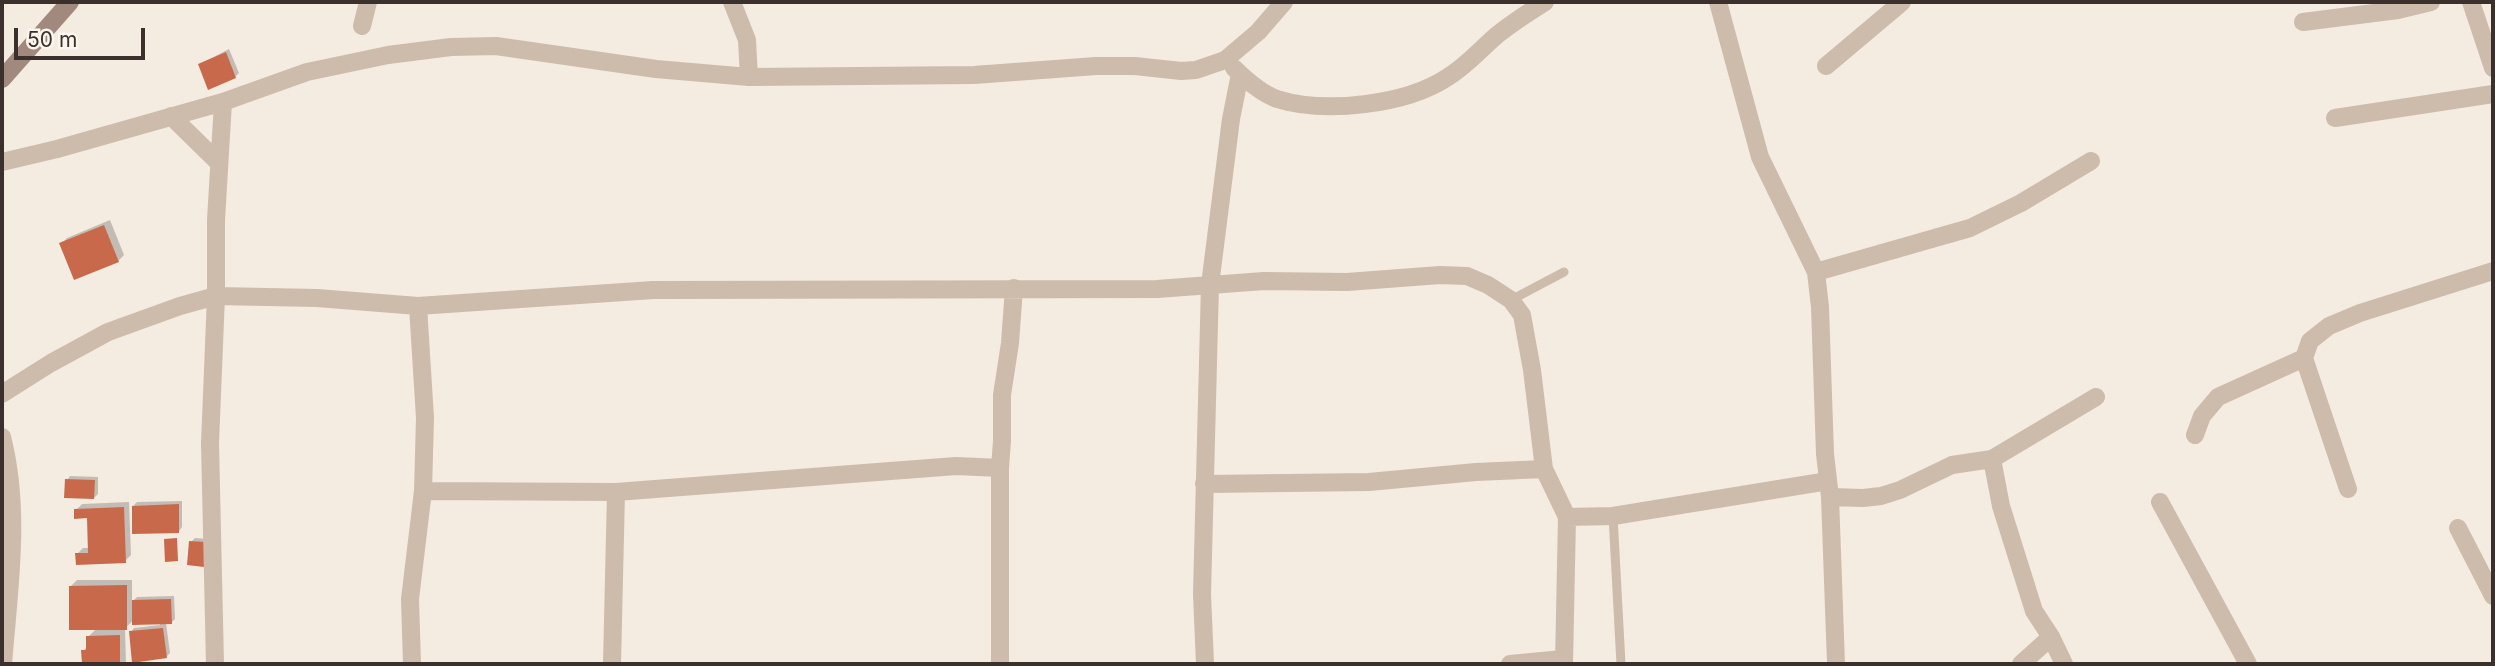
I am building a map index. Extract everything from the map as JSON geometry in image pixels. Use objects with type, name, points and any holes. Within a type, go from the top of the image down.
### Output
[{"type":"street","points":[[4,73],[70,2]]},
{"type":"street","points":[[362,26],[368,2]]},
{"type":"street","points":[[732,2],[747,40],[749,77]]},
{"type":"street","points":[[2,162],[223,102],[307,72],[387,55],[451,47],[496,46],[656,69],[749,77],[974,75],[1096,66],[1135,66],[1181,71],[1196,70],[1225,60],[1258,32],[1284,2]]},
{"type":"street","points":[[1225,60],[1255,86],[1276,98],[1310,106],[1355,106],[1421,91],[1448,77],[1498,34],[1545,2]]},
{"type":"street","points":[[1718,2],[1760,157],[1816,272],[1820,307],[1836,664]]},
{"type":"street","points":[[1826,66],[1902,2]]},
{"type":"street","points":[[2303,22],[2398,10],[2431,2]]},
{"type":"street","points":[[2471,2],[2493,68]]},
{"type":"street","points":[[1205,664],[1202,594],[1210,285],[1231,119],[1240,74]]},
{"type":"street","points":[[2335,118],[2493,94]]},
{"type":"street","points":[[215,664],[210,443],[223,102]]},
{"type":"street","points":[[171,116],[219,163]]},
{"type":"street","points":[[1816,272],[1970,228],[2021,203],[2091,161]]},
{"type":"street","points":[[2348,489],[2304,358],[2310,341],[2329,326],[2360,313],[2493,271]]},
{"type":"street","points":[[2,394],[108,332],[216,296],[317,298],[418,306],[653,290],[1157,289],[1265,281],[1347,282],[1440,275],[1467,276],[1488,285],[1511,300],[1522,315],[1532,370],[1544,469],[1567,517],[1564,662],[1510,664]]},
{"type":"street","points":[[1000,664],[1002,394],[1010,344],[1014,288]]},
{"type":"street","points":[[412,664],[410,599],[423,491],[425,418],[418,306]]},
{"type":"street","points":[[2195,435],[2202,416],[2218,397],[2304,358]]},
{"type":"street","points":[[1567,517],[1613,516],[1829,489],[1863,498],[1881,496],[1900,490],[1952,465],[1992,459],[2096,397]]},
{"type":"street","points":[[2,437],[13,498],[12,552],[3,664]]},
{"type":"street","points":[[1992,459],[2001,506],[2034,611],[2064,664]]},
{"type":"street","points":[[423,491],[616,492],[957,466],[1000,468]]},
{"type":"street","points":[[1204,484],[1369,482],[1544,469]]},
{"type":"street","points":[[612,664],[616,492]]},
{"type":"street","points":[[2160,502],[2248,664]]},
{"type":"street","points":[[2458,528],[2493,596]]},
{"type":"street","points":[[2021,664],[2051,637]]},
{"type":"lane","points":[[1511,300],[1564,272]]},
{"type":"lane","points":[[1613,516],[1621,664]]},
{"type":"building","points":[[226,52],[236,78],[208,90],[198,64]]},
{"type":"building","points":[[104,225],[119,262],[74,280],[59,243]]},
{"type":"building","points":[[65,479],[95,480],[94,499],[64,498]]},
{"type":"building","points":[[179,504],[179,533],[132,534],[132,506]]},
{"type":"building","points":[[124,507],[126,563],[76,565],[75,553],[88,553],[87,518],[74,519],[74,509]]},
{"type":"building","points":[[177,538],[178,561],[165,562],[164,539]]},
{"type":"building","points":[[189,541],[206,542],[204,567],[187,565]]},
{"type":"building","points":[[127,585],[127,630],[69,630],[69,586]]},
{"type":"building","points":[[171,599],[172,624],[132,625],[132,600]]},
{"type":"building","points":[[163,628],[167,658],[132,663],[129,631]]},
{"type":"building","points":[[120,635],[120,664],[82,664],[81,650],[86,650],[86,636]]}]
